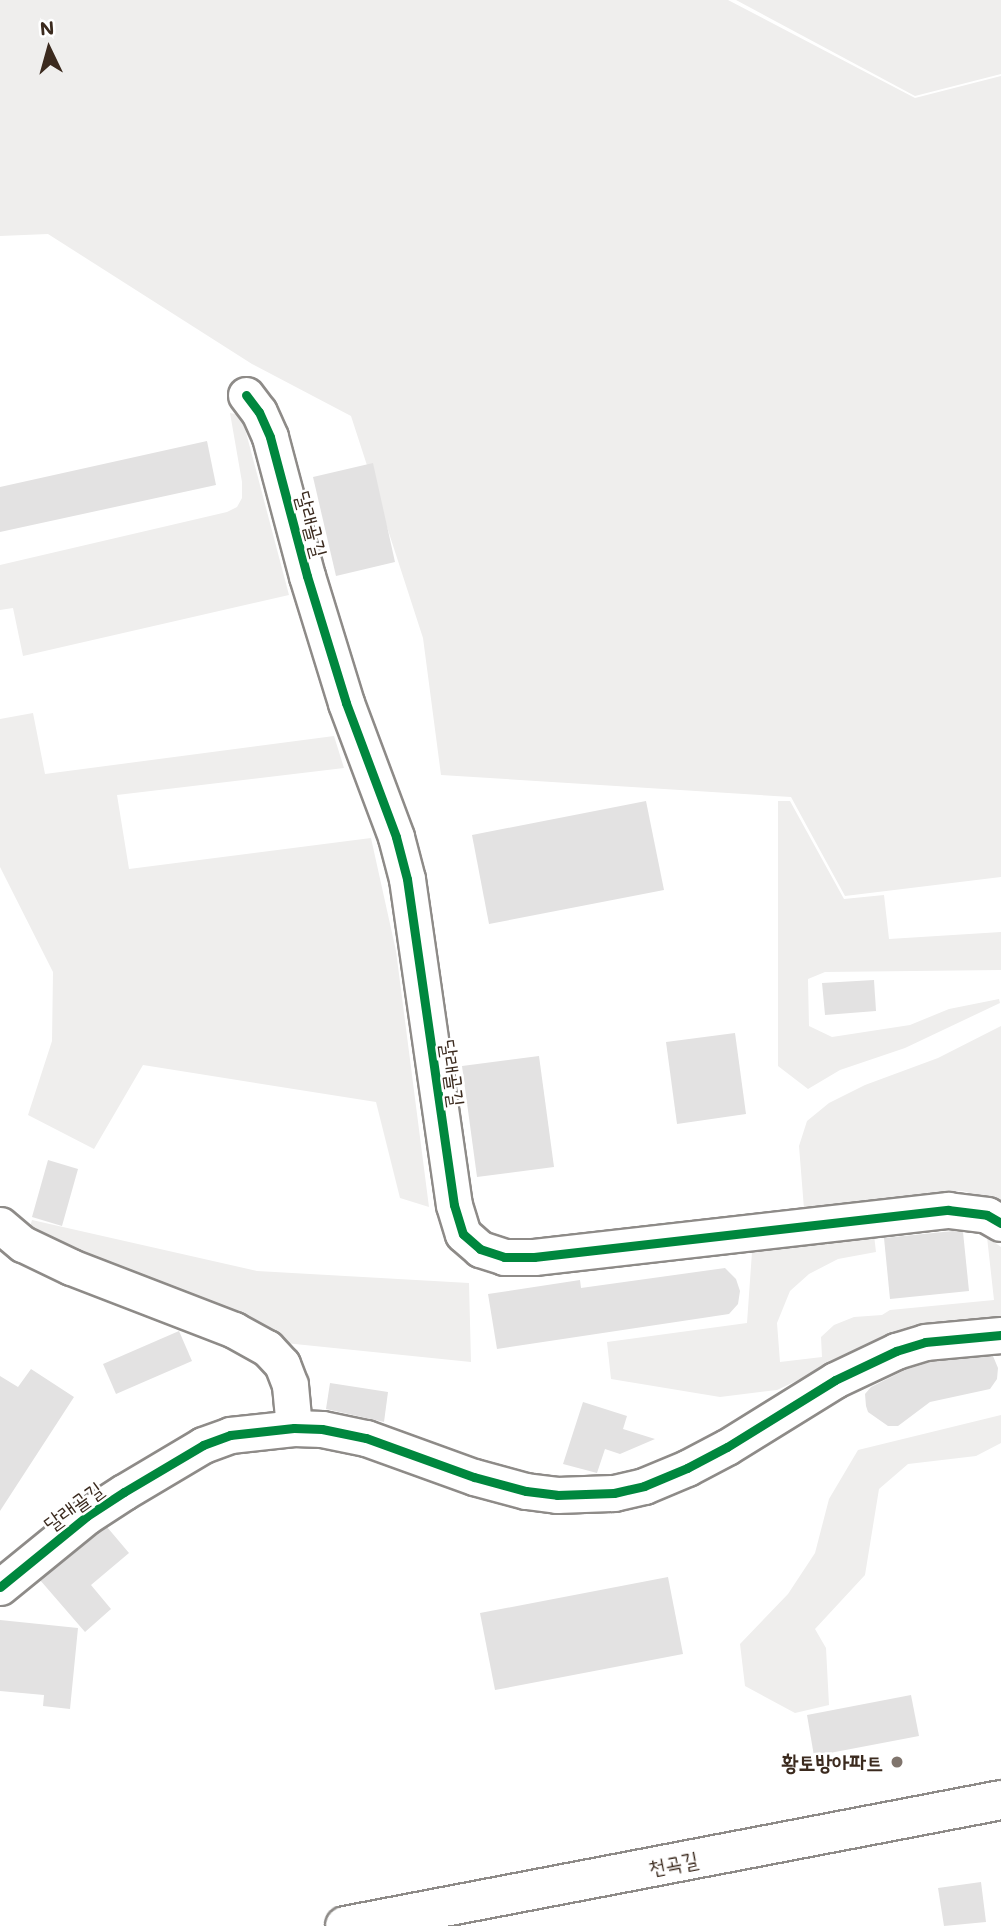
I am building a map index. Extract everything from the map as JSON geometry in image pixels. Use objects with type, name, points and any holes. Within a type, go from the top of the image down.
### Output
[{"type":"street","name":"달래골길","points":[[246,395],[260,412],[270,437],[307,576],[346,703],[399,847],[407,879],[454,1205],[463,1234],[481,1250],[504,1257],[534,1257],[948,1210],[987,1215],[1001,1223]]},
{"type":"street","points":[[0,1225],[23,1244],[71,1267],[233,1330],[267,1348],[282,1364],[290,1385],[294,1428]]},
{"type":"street","name":"달래골길","points":[[0,1587],[87,1516],[169,1463],[203,1445],[230,1435],[294,1428],[322,1429],[366,1438],[474,1477],[526,1491],[557,1494],[614,1493],[644,1486],[687,1468],[727,1447],[801,1399],[896,1351],[925,1342],[1001,1335]]},
{"type":"street","name":"천곡길","points":[[345,1926],[1001,1800]]},
{"type":"shaded area","points":[[0,0],[728,0],[915,98],[1001,76],[1001,877],[845,896],[791,797],[441,775],[423,638],[351,416],[252,364],[48,234],[0,236]]},
{"type":"shaded area","points":[[736,0],[1001,0],[1001,74],[915,96]]},
{"type":"shaded area","points":[[230,413],[240,415],[243,421],[289,595],[23,656],[13,608],[0,610],[0,565],[227,512],[237,507],[242,498],[242,482]]},
{"type":"shaded area","points":[[33,713],[45,774],[334,736],[344,768],[117,795],[129,869],[371,838],[396,951],[429,1207],[400,1198],[376,1102],[143,1065],[94,1149],[28,1115],[52,1041],[53,972],[0,867],[0,719]]},
{"type":"shaded area","points":[[778,801],[790,801],[844,899],[884,895],[889,939],[1001,932],[1001,970],[825,972],[808,979],[809,1026],[832,1037],[910,1025],[949,1009],[999,999],[1000,1003],[905,1048],[840,1070],[808,1089],[778,1066]]},
{"type":"shaded area","points":[[1001,1026],[1001,1201],[962,1191],[804,1209],[799,1146],[807,1121],[829,1103],[865,1085],[938,1058]]},
{"type":"shaded area","points":[[32,1220],[257,1271],[469,1283],[471,1362],[285,1343],[28,1233]]},
{"type":"shaded area","points":[[874,1235],[876,1252],[838,1259],[809,1274],[790,1291],[777,1323],[780,1362],[822,1357],[821,1337],[834,1325],[854,1317],[882,1315],[890,1310],[994,1300],[987,1237],[1001,1247],[1001,1323],[828,1366],[777,1390],[720,1397],[611,1379],[607,1342],[747,1323],[752,1252]]},
{"type":"shaded area","points":[[1001,1415],[1001,1443],[976,1456],[908,1464],[879,1489],[865,1575],[815,1629],[826,1648],[829,1705],[795,1713],[745,1686],[740,1644],[788,1594],[815,1553],[829,1499],[858,1450]]},
{"type":"building","points":[[207,441],[216,485],[0,532],[0,487]]},
{"type":"building","points":[[373,463],[395,562],[336,576],[313,477]]},
{"type":"building","points":[[646,801],[664,890],[489,924],[472,835]]},
{"type":"building","points":[[874,980],[876,1011],[825,1015],[822,983]]},
{"type":"building","points":[[735,1033],[746,1114],[677,1124],[666,1042]]},
{"type":"building","points":[[539,1056],[554,1167],[477,1177],[462,1066]]},
{"type":"building","points":[[48,1160],[78,1169],[62,1226],[32,1217]]},
{"type":"building","points":[[963,1232],[969,1291],[890,1299],[884,1238]]},
{"type":"building","points":[[725,1268],[736,1279],[740,1291],[738,1304],[729,1314],[497,1349],[488,1294],[580,1280],[581,1288]]},
{"type":"building","points":[[179,1331],[192,1361],[116,1394],[103,1364]]},
{"type":"building","points":[[993,1356],[998,1368],[997,1379],[990,1389],[930,1402],[898,1426],[888,1426],[868,1412],[865,1394],[871,1387],[911,1367],[930,1362]]},
{"type":"building","points":[[31,1369],[74,1397],[0,1511],[0,1376],[18,1387]]},
{"type":"building","points":[[330,1383],[388,1392],[384,1422],[326,1409]]},
{"type":"building","points":[[583,1402],[627,1416],[623,1429],[655,1439],[620,1454],[605,1449],[597,1473],[563,1464]]},
{"type":"building","points":[[107,1527],[129,1553],[91,1585],[111,1609],[85,1632],[40,1580]]},
{"type":"building","points":[[668,1577],[683,1654],[495,1690],[480,1613]]},
{"type":"building","points":[[0,1620],[78,1628],[70,1709],[43,1706],[44,1695],[0,1691]]},
{"type":"building","points":[[911,1695],[919,1736],[814,1756],[807,1715]]},
{"type":"building","points":[[981,1882],[986,1922],[944,1926],[938,1888]]},
{"type":"cycle path","points":[[246,395],[259,412],[270,437],[307,576],[346,703],[396,837],[407,879],[454,1205],[463,1234],[480,1249],[504,1257],[534,1257],[948,1210],[987,1215],[1001,1223]]},
{"type":"cycle path","points":[[0,1587],[87,1516],[203,1445],[230,1435],[294,1428],[322,1429],[366,1438],[474,1477],[526,1491],[557,1495],[614,1493],[644,1486],[687,1468],[727,1447],[835,1380],[896,1351],[925,1342],[1001,1335]]},
{"type":"place","name":"황토방아파트","points":[[897,1762]]}]
